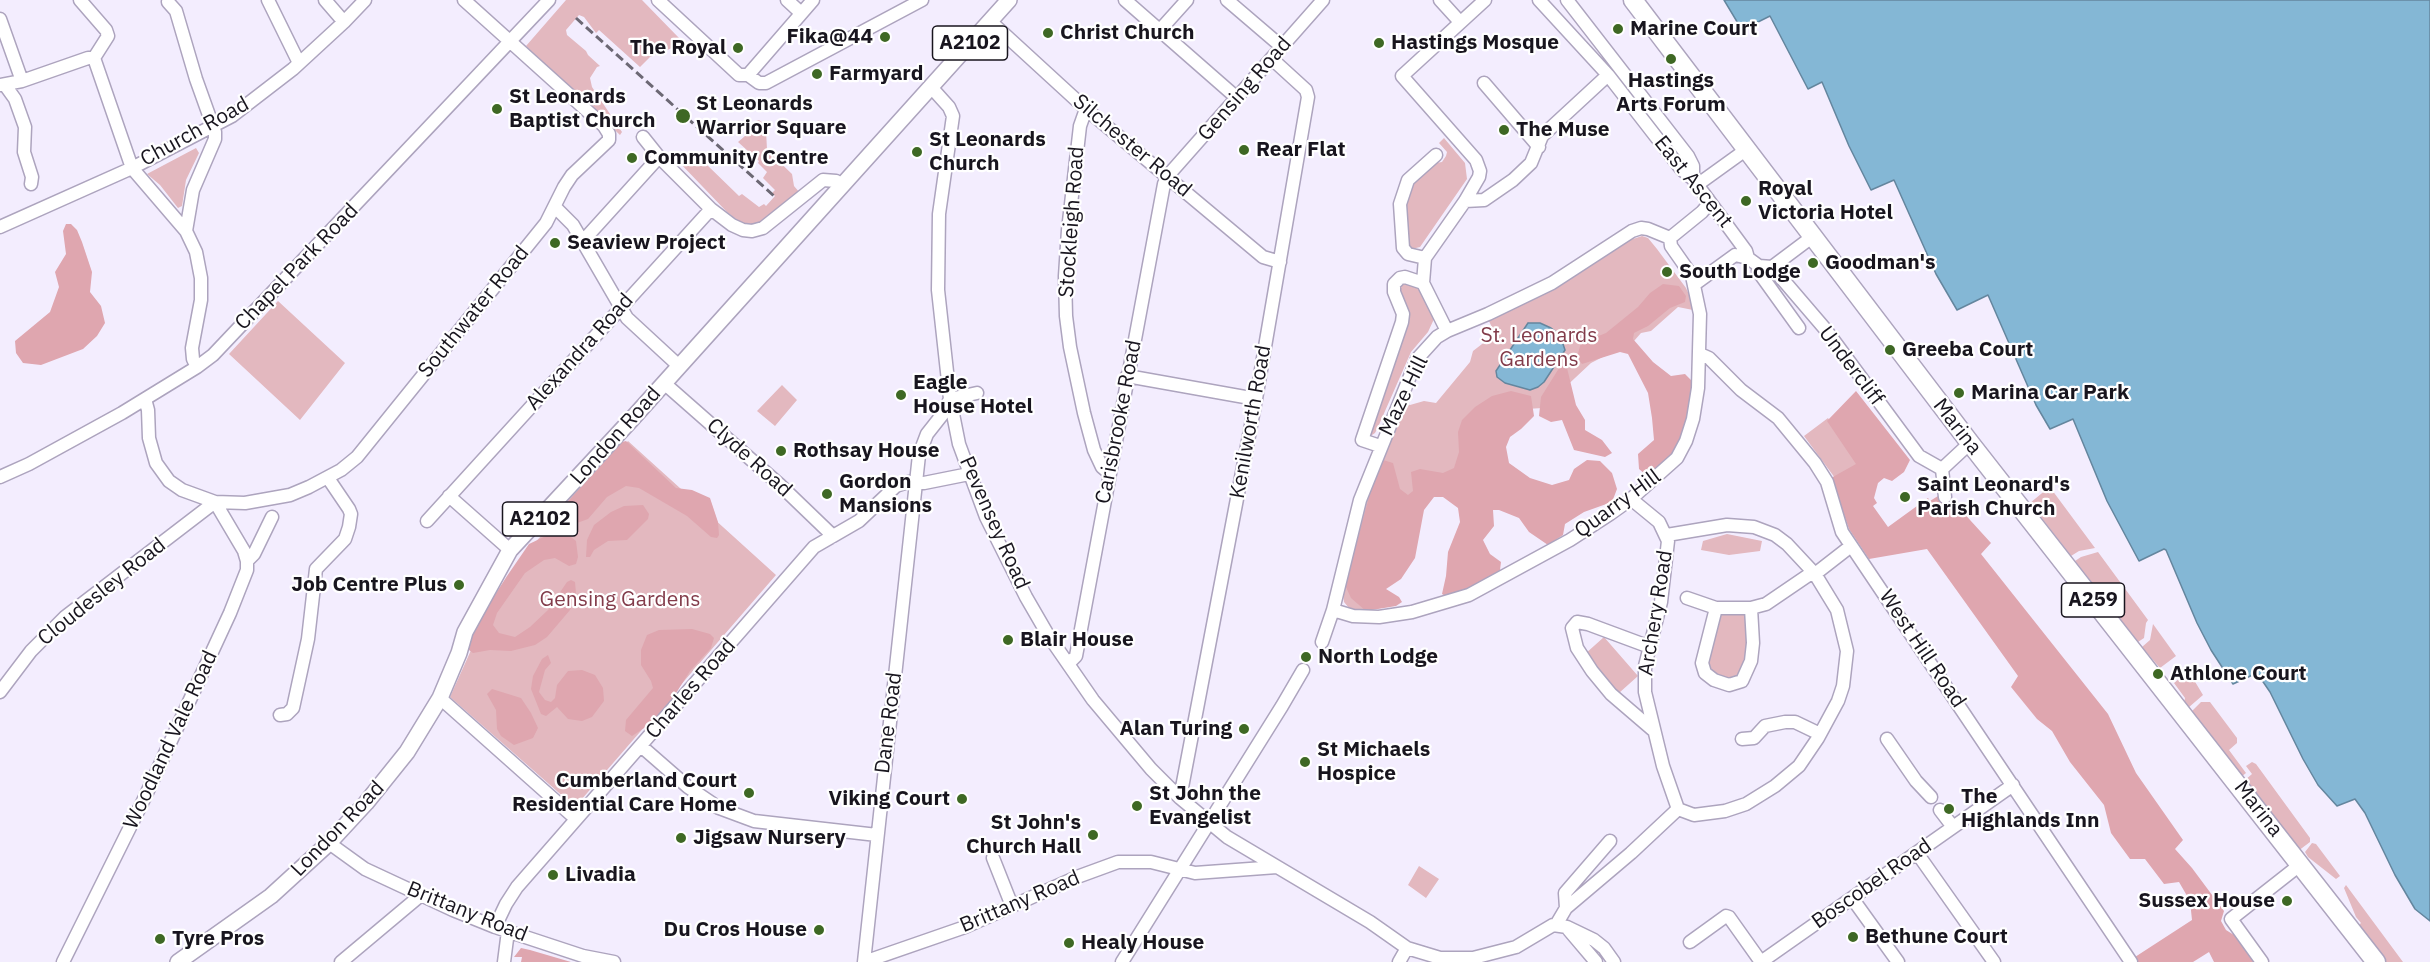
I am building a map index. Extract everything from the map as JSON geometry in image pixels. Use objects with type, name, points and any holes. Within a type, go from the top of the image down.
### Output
[{"type":"highway","name":"Marina","points":[[1633,0],[1970,443],[2376,962]]},
{"type":"main road","name":"London Road","points":[[178,962],[271,896],[329,843],[387,778],[407,752],[440,698],[465,633],[510,550],[843,186],[1009,0]]},
{"type":"street","points":[[80,0],[106,30],[108,36],[94,58]]},
{"type":"street","points":[[268,0],[299,63]]},
{"type":"street","points":[[325,0],[344,22]]},
{"type":"street","name":"Church Road","points":[[0,227],[132,168],[213,127],[253,101],[299,63],[366,0]]},
{"type":"street","points":[[464,0],[509,41]]},
{"type":"street","name":"Chapel Park Road","points":[[0,477],[63,446],[145,399],[213,355],[549,0]]},
{"type":"street","points":[[658,0],[739,75],[748,75],[759,83],[766,83],[922,0]]},
{"type":"street","points":[[787,0],[801,13]]},
{"type":"street","points":[[748,75],[813,0]]},
{"type":"street","points":[[1125,0],[1237,98]]},
{"type":"street","points":[[1160,30],[1187,0]]},
{"type":"street","points":[[1227,0],[1282,47]]},
{"type":"street","name":"Gensing Road","points":[[1168,177],[1323,0]]},
{"type":"street","points":[[1440,0],[1460,22]]},
{"type":"street","points":[[1447,331],[1423,283],[1425,258],[1479,177],[1476,160],[1404,80],[1403,72],[1485,0]]},
{"type":"street","name":"East Ascent","points":[[1539,0],[1608,75],[1681,169],[1695,182],[1746,250],[1748,258]]},
{"type":"street","points":[[1567,0],[1688,156],[1693,166],[1695,182],[1748,149]]},
{"type":"street","points":[[168,2],[176,11],[215,139],[193,190],[186,231]]},
{"type":"street","points":[[0,19],[22,81]]},
{"type":"street","name":"Silchester Road","points":[[990,21],[1086,109],[1263,257],[1280,262]]},
{"type":"street","name":"Southwater Road","points":[[145,399],[152,452],[161,472],[182,490],[215,502],[245,503],[290,495],[328,478],[349,465],[546,223],[572,175],[599,150],[609,137],[604,126],[509,41]]},
{"type":"street","points":[[31,184],[32,177],[24,152],[25,127],[15,99],[3,85],[94,58]]},
{"type":"street","points":[[94,58],[132,168],[186,231],[196,252],[201,278],[201,300],[192,354],[197,367]]},
{"type":"street","name":"Kenilworth Road","points":[[1180,798],[1256,399],[1308,97],[1306,90],[1272,59]]},
{"type":"street","points":[[1465,201],[1484,200],[1503,188],[1531,163],[1542,136],[1608,75]]},
{"type":"street","points":[[1484,83],[1539,147]]},
{"type":"street","name":"Pevensey Road","points":[[931,87],[949,107],[953,116],[939,214],[938,253],[940,320],[954,423],[969,474],[986,517],[1026,597],[1099,708],[1151,769],[1180,798],[1227,837],[1370,922],[1407,948],[1440,958],[1489,955],[1516,947],[1549,926],[1561,926]]},
{"type":"street","name":"Stockleigh Road","points":[[1086,109],[1080,126],[1068,230],[1065,276],[1066,316],[1070,347],[1094,450],[1102,467],[1109,473]]},
{"type":"street","points":[[643,137],[659,157],[711,209],[732,225],[752,231],[763,228],[823,180],[836,181],[843,186]]},
{"type":"street","points":[[1425,258],[1407,254],[1403,248],[1400,204],[1408,180],[1436,155]]},
{"type":"street","points":[[582,242],[659,157]]},
{"type":"street","name":"Carisbrooke Road","points":[[1068,664],[1076,656],[1162,193],[1168,177]]},
{"type":"street","points":[[1708,200],[1702,212],[1670,238],[1671,246],[1687,267],[1695,284],[1736,255],[1765,266]]},
{"type":"street","points":[[555,207],[573,225],[620,310],[679,366]]},
{"type":"street","name":"Alexandra Road","points":[[428,521],[711,209]]},
{"type":"street","name":"Maze Hill","points":[[1322,642],[1333,610],[1352,526],[1380,446],[1417,359],[1437,337],[1447,331],[1544,287],[1576,269],[1632,231],[1641,228],[1648,229],[1670,238]]},
{"type":"street","points":[[1799,328],[1758,271],[1812,237]]},
{"type":"street","name":"Undercliff","points":[[1765,266],[1826,330],[1919,456],[1941,470]]},
{"type":"street","points":[[1380,446],[1362,440],[1402,322],[1403,314],[1394,292],[1395,284],[1400,278],[1405,277],[1423,283]]},
{"type":"street","name":"Quarry Hill","points":[[1333,610],[1353,616],[1379,617],[1412,612],[1469,595],[1570,540],[1631,500],[1677,458],[1686,441],[1693,419],[1700,354],[1700,314],[1695,284]]},
{"type":"street","name":"West Hill Road","points":[[1700,354],[1709,358],[1741,390],[1778,418],[1827,482],[1842,532],[2131,962]]},
{"type":"street","points":[[1127,376],[1256,399]]},
{"type":"street","name":"Clyde Road","points":[[664,383],[780,485],[833,536]]},
{"type":"street","points":[[915,483],[919,455],[927,434],[942,415],[950,399],[977,393]]},
{"type":"street","points":[[1945,497],[1941,470],[1970,443]]},
{"type":"street","name":"Charles Road","points":[[495,927],[517,887],[814,547],[859,520],[896,486],[908,482],[915,483],[969,474]]},
{"type":"street","points":[[280,715],[287,714],[293,708],[308,639],[316,569],[345,539],[349,527],[351,514],[349,509],[328,478]]},
{"type":"street","name":"Dane Road","points":[[864,962],[915,483]]},
{"type":"street","points":[[449,496],[510,550]]},
{"type":"street","name":"Archery Road","points":[[1631,500],[1659,522],[1667,534],[1661,602],[1645,666],[1645,692],[1653,730],[1678,809],[1694,815],[1725,811],[1746,804],[1788,777],[1799,766],[1838,701],[1843,686],[1847,651],[1837,610],[1814,573],[1775,535],[1754,527],[1727,525],[1667,534]]},
{"type":"street","points":[[215,502],[244,551],[247,561]]},
{"type":"street","name":"Cloudesley Road","points":[[0,692],[31,651],[65,617],[215,502]]},
{"type":"street","name":"Woodland Vale Road","points":[[63,962],[112,866],[225,623],[247,570],[247,561],[254,554],[272,517]]},
{"type":"street","points":[[1687,598],[1716,608],[1751,608],[1776,598],[1851,546]]},
{"type":"street","points":[[1716,608],[1702,663],[1705,673],[1714,680],[1729,685],[1742,681],[1751,661],[1753,643],[1751,608]]},
{"type":"street","points":[[1650,647],[1588,624],[1578,622],[1572,628],[1577,648],[1592,671],[1611,694],[1653,730]]},
{"type":"street","points":[[1122,962],[1303,670]]},
{"type":"street","points":[[440,698],[576,819]]},
{"type":"street","points":[[1742,739],[1754,738],[1765,726],[1785,722],[1795,722],[1820,734]]},
{"type":"street","points":[[1887,739],[1916,781],[1931,797]]},
{"type":"street","points":[[641,746],[688,787],[719,808],[754,821],[877,835]]},
{"type":"street","name":"Boscobel Road","points":[[1761,962],[2013,785]]},
{"type":"street","points":[[1566,908],[1632,853],[1678,809]]},
{"type":"street","points":[[1940,810],[1953,827]]},
{"type":"street","points":[[1561,926],[1566,908],[1565,893],[1610,841]]},
{"type":"street","name":"Brittany Road","points":[[329,843],[365,869],[421,896],[495,927],[584,956],[614,962]]},
{"type":"street","points":[[1917,853],[1994,962]]},
{"type":"street","points":[[993,858],[1012,906]]},
{"type":"street","name":"Brittany Road","points":[[864,962],[965,927],[1077,877],[1118,862],[1151,862],[1179,869]]},
{"type":"street","points":[[2262,962],[2232,923],[2233,917],[2301,864]]},
{"type":"street","points":[[1179,869],[1195,873],[1277,867]]},
{"type":"street","points":[[341,962],[421,896]]},
{"type":"street","points":[[1852,898],[1898,962]]},
{"type":"street","points":[[1690,942],[1726,916],[1761,962]]},
{"type":"street","points":[[1561,926],[1596,962]]},
{"type":"street","points":[[1561,926],[1599,943],[1614,962]]},
{"type":"street","points":[[504,962],[508,931]]},
{"type":"street","points":[[1399,962],[1407,948]]},
{"type":"green space","points":[[566,0],[642,0],[680,39],[672,48],[650,57],[640,67],[599,30],[596,33],[584,17],[579,15],[566,30],[567,35],[600,66],[590,78],[592,87],[622,132],[620,135],[526,46]]},
{"type":"green space","points":[[759,120],[766,129],[767,150],[792,174],[794,186],[800,193],[758,224],[750,226],[727,212],[677,160],[683,155],[695,161],[704,162],[739,196],[742,194],[759,207],[764,204],[766,206],[775,196],[772,193],[775,190],[763,178],[767,172],[758,163],[759,161],[738,142],[752,130],[756,121]]},
{"type":"green space","points":[[1444,138],[1465,163],[1467,179],[1420,247],[1412,249],[1409,247],[1406,207],[1408,193],[1411,183],[1430,164],[1442,162],[1446,156],[1447,152],[1439,143]]},
{"type":"green space","points":[[196,148],[199,153],[186,180],[182,206],[178,208],[160,185],[147,174]]},
{"type":"green space","name":"St. Leonards Gardens","points":[[1642,236],[1648,238],[1686,288],[1693,310],[1678,307],[1651,331],[1641,333],[1634,341],[1591,363],[1543,408],[1526,409],[1495,444],[1436,480],[1367,611],[1349,608],[1344,602],[1343,594],[1368,493],[1405,403],[1410,405],[1424,401],[1436,403],[1470,362],[1473,351],[1495,334],[1489,321],[1540,296],[1621,243]]},
{"type":"green space","points":[[1403,280],[1416,283],[1434,319],[1428,332],[1411,352],[1378,427],[1369,437],[1406,321],[1396,289]]},
{"type":"green space","points":[[278,301],[345,363],[300,420],[229,354]]},
{"type":"green space","points":[[782,385],[797,400],[775,426],[757,411]]},
{"type":"green space","points":[[1828,418],[1858,464],[1838,482],[1804,436]]},
{"type":"green space","name":"Gensing Gardens","points":[[628,441],[776,575],[575,807],[450,697],[476,639],[530,548]]},
{"type":"green space","points":[[2047,489],[2052,490],[2095,548],[2079,551],[2071,556],[2030,503]]},
{"type":"green space","points":[[1727,534],[1762,541],[1760,551],[1729,555],[1701,550],[1703,541]]},
{"type":"green space","points":[[2098,552],[2148,620],[2144,638],[2138,642],[2075,561]]},
{"type":"green space","points":[[1728,612],[1737,612],[1747,616],[1750,627],[1743,674],[1732,681],[1711,673],[1707,666],[1718,617]]},
{"type":"green space","points":[[2153,624],[2176,656],[2160,668],[2142,647],[2150,640]]},
{"type":"green space","points":[[1604,637],[1638,676],[1619,693],[1585,654]]},
{"type":"green space","points":[[2186,673],[2191,675],[2203,695],[2188,708],[2184,703],[2185,698],[2174,683]]},
{"type":"green space","points":[[2201,702],[2210,702],[2237,738],[2237,743],[2229,750],[2246,773],[2241,777],[2192,711]]},
{"type":"green space","points":[[2252,762],[2256,764],[2310,838],[2310,842],[2298,851],[2245,780],[2252,774],[2246,766]]},
{"type":"green space","points":[[2312,843],[2316,844],[2340,876],[2336,879],[2308,857],[2305,852]]},
{"type":"green space","points":[[1419,866],[1439,879],[1426,898],[1408,885]]},
{"type":"green space","points":[[2346,885],[2403,962],[2386,962],[2358,926],[2361,923],[2356,917],[2344,888]]},
{"type":"shaded area","points":[[66,224],[71,224],[77,230],[82,242],[92,272],[90,292],[101,306],[105,323],[97,336],[83,349],[41,365],[23,363],[16,353],[15,341],[50,312],[59,287],[55,272],[66,254],[63,231]]},
{"type":"shaded area","points":[[1663,284],[1679,286],[1686,296],[1685,302],[1670,308],[1648,326],[1634,333],[1633,339],[1653,362],[1671,376],[1685,374],[1694,383],[1692,411],[1683,439],[1668,461],[1646,475],[1639,469],[1638,454],[1654,440],[1652,418],[1648,393],[1628,354],[1620,352],[1582,364],[1577,357],[1581,343],[1606,333]]},
{"type":"shaded area","points":[[1561,365],[1567,368],[1576,405],[1585,420],[1585,430],[1602,440],[1612,453],[1605,457],[1574,450],[1562,420],[1551,422],[1539,416],[1541,397]]},
{"type":"shaded area","points":[[1511,391],[1531,396],[1534,416],[1510,437],[1506,447],[1509,463],[1530,478],[1552,485],[1569,480],[1574,469],[1587,460],[1600,461],[1612,473],[1617,489],[1612,502],[1584,512],[1565,524],[1563,535],[1548,545],[1529,532],[1519,518],[1493,510],[1494,526],[1483,540],[1490,554],[1501,562],[1500,570],[1480,584],[1447,597],[1442,594],[1448,552],[1460,522],[1458,508],[1443,497],[1434,497],[1424,510],[1415,558],[1401,579],[1386,589],[1399,597],[1402,602],[1396,606],[1366,611],[1351,598],[1345,585],[1372,486],[1383,460],[1393,463],[1400,489],[1408,495],[1413,491],[1411,472],[1420,469],[1443,473],[1454,468],[1459,452],[1458,432],[1462,420],[1475,407],[1492,396]]},
{"type":"shaded area","points":[[1856,391],[1910,460],[1904,472],[1892,481],[1884,478],[1878,483],[1874,498],[1877,503],[1873,506],[1888,527],[1928,498],[1930,501],[1938,496],[1950,498],[1991,543],[1981,554],[2108,714],[2136,773],[2183,840],[2175,849],[2224,911],[2221,921],[2226,930],[2234,935],[2254,962],[2214,962],[2209,952],[2193,962],[2138,962],[2135,957],[2192,920],[2190,901],[2179,882],[2164,884],[2145,859],[2130,859],[2111,833],[2104,805],[2070,762],[2052,731],[2037,719],[2011,687],[2018,676],[1927,549],[1869,559],[1849,529],[1831,478],[1856,464],[1827,421]]},
{"type":"shaded area","points":[[626,441],[676,488],[692,490],[710,498],[718,522],[719,535],[717,538],[711,537],[687,516],[639,488],[626,486],[607,497],[588,519],[566,527],[559,523],[556,514],[622,442]]},
{"type":"shaded area","points":[[643,505],[649,514],[648,519],[627,540],[608,541],[594,550],[590,557],[586,557],[587,540],[594,525],[611,512],[624,506]]},
{"type":"shaded area","points":[[548,535],[571,537],[576,541],[578,557],[576,564],[569,566],[555,558],[544,560],[525,573],[497,613],[493,625],[499,633],[515,637],[548,610],[567,582],[571,580],[575,582],[576,593],[570,610],[547,637],[535,645],[511,651],[490,650],[473,653],[469,650],[468,644],[480,618],[529,544]]},
{"type":"shaded area","points":[[692,629],[710,634],[714,638],[711,648],[690,671],[673,698],[650,724],[632,736],[625,731],[626,720],[653,688],[641,665],[641,650],[647,635],[659,630]]},
{"type":"shaded area","points":[[548,655],[551,663],[545,670],[539,692],[545,700],[551,702],[555,698],[557,685],[568,671],[582,670],[595,675],[603,688],[604,701],[592,717],[582,721],[568,719],[557,707],[546,716],[541,714],[531,689],[533,676],[542,659]]},
{"type":"shaded area","points":[[492,689],[521,698],[538,728],[533,738],[514,745],[501,736],[497,729],[496,710],[487,694]]},
{"type":"shaded area","points":[[521,948],[571,962],[521,962],[522,957],[514,957]]},
{"type":"water","points":[[1724,0],[2430,0],[2430,921],[2415,909],[2395,875],[2365,813],[2355,799],[2337,806],[2318,785],[2270,692],[2257,673],[2233,684],[2197,623],[2166,550],[2139,561],[2107,501],[2073,419],[2050,429],[2036,405],[1988,295],[1957,310],[1936,274],[1894,180],[1871,190],[1849,146],[1822,82],[1808,89],[1770,16],[1742,30]]},
{"type":"water","points":[[1528,323],[1540,323],[1551,328],[1560,335],[1565,350],[1544,382],[1530,390],[1505,383],[1497,377],[1496,371]]},
{"type":"railway","points":[[576,18],[774,196]]},
{"type":"place","name":"Marine Court","points":[[1618,29]]},
{"type":"place","name":"Christ Church","points":[[1048,33]]},
{"type":"place","name":"Fika@44","points":[[885,37]]},
{"type":"place","name":"Hastings Mosque","points":[[1379,43]]},
{"type":"place","name":"The Royal","points":[[738,48]]},
{"type":"place","name":"Hastings Arts Forum","points":[[1671,59]]},
{"type":"place","name":"Farmyard","points":[[817,74]]},
{"type":"place","name":"St Leonards Baptist Church","points":[[497,109]]},
{"type":"place","name":"St Leonards Warrior Square","points":[[683,116]]},
{"type":"place","name":"The Muse","points":[[1504,130]]},
{"type":"place","name":"Rear Flat","points":[[1244,150]]},
{"type":"place","name":"St Leonards Church","points":[[917,152]]},
{"type":"place","name":"Community Centre","points":[[632,158]]},
{"type":"place","name":"Royal Victoria Hotel","points":[[1746,201]]},
{"type":"place","name":"Seaview Project","points":[[555,243]]},
{"type":"place","name":"Goodman's","points":[[1813,263]]},
{"type":"place","name":"South Lodge","points":[[1667,272]]},
{"type":"place","name":"Greeba Court","points":[[1890,350]]},
{"type":"place","name":"Marina Car Park","points":[[1959,393]]},
{"type":"place","name":"Eagle House Hotel","points":[[901,395]]},
{"type":"place","name":"Rothsay House","points":[[781,451]]},
{"type":"place","name":"Gordon Mansions","points":[[827,494]]},
{"type":"place","name":"Saint Leonard's Parish Church","points":[[1905,497]]},
{"type":"place","name":"Job Centre Plus","points":[[459,585]]},
{"type":"place","name":"Blair House","points":[[1008,640]]},
{"type":"place","name":"North Lodge","points":[[1306,657]]},
{"type":"place","name":"Athlone Court","points":[[2158,674]]},
{"type":"place","name":"Alan Turing","points":[[1244,729]]},
{"type":"place","name":"St Michaels Hospice","points":[[1305,762]]},
{"type":"place","name":"Cumberland Court Residential Care Home","points":[[749,793]]},
{"type":"place","name":"Viking Court","points":[[962,799]]},
{"type":"place","name":"St John the Evangelist","points":[[1137,806]]},
{"type":"place","name":"The Highlands Inn","points":[[1949,809]]},
{"type":"place","name":"St John's Church Hall","points":[[1093,835]]},
{"type":"place","name":"Jigsaw Nursery","points":[[681,838]]},
{"type":"place","name":"Livadia","points":[[553,875]]},
{"type":"place","name":"Sussex House","points":[[2287,901]]},
{"type":"place","name":"Du Cros House","points":[[819,930]]},
{"type":"place","name":"Bethune Court","points":[[1853,937]]},
{"type":"place","name":"Tyre Pros","points":[[160,939]]},
{"type":"place","name":"Healy House","points":[[1069,943]]}]
